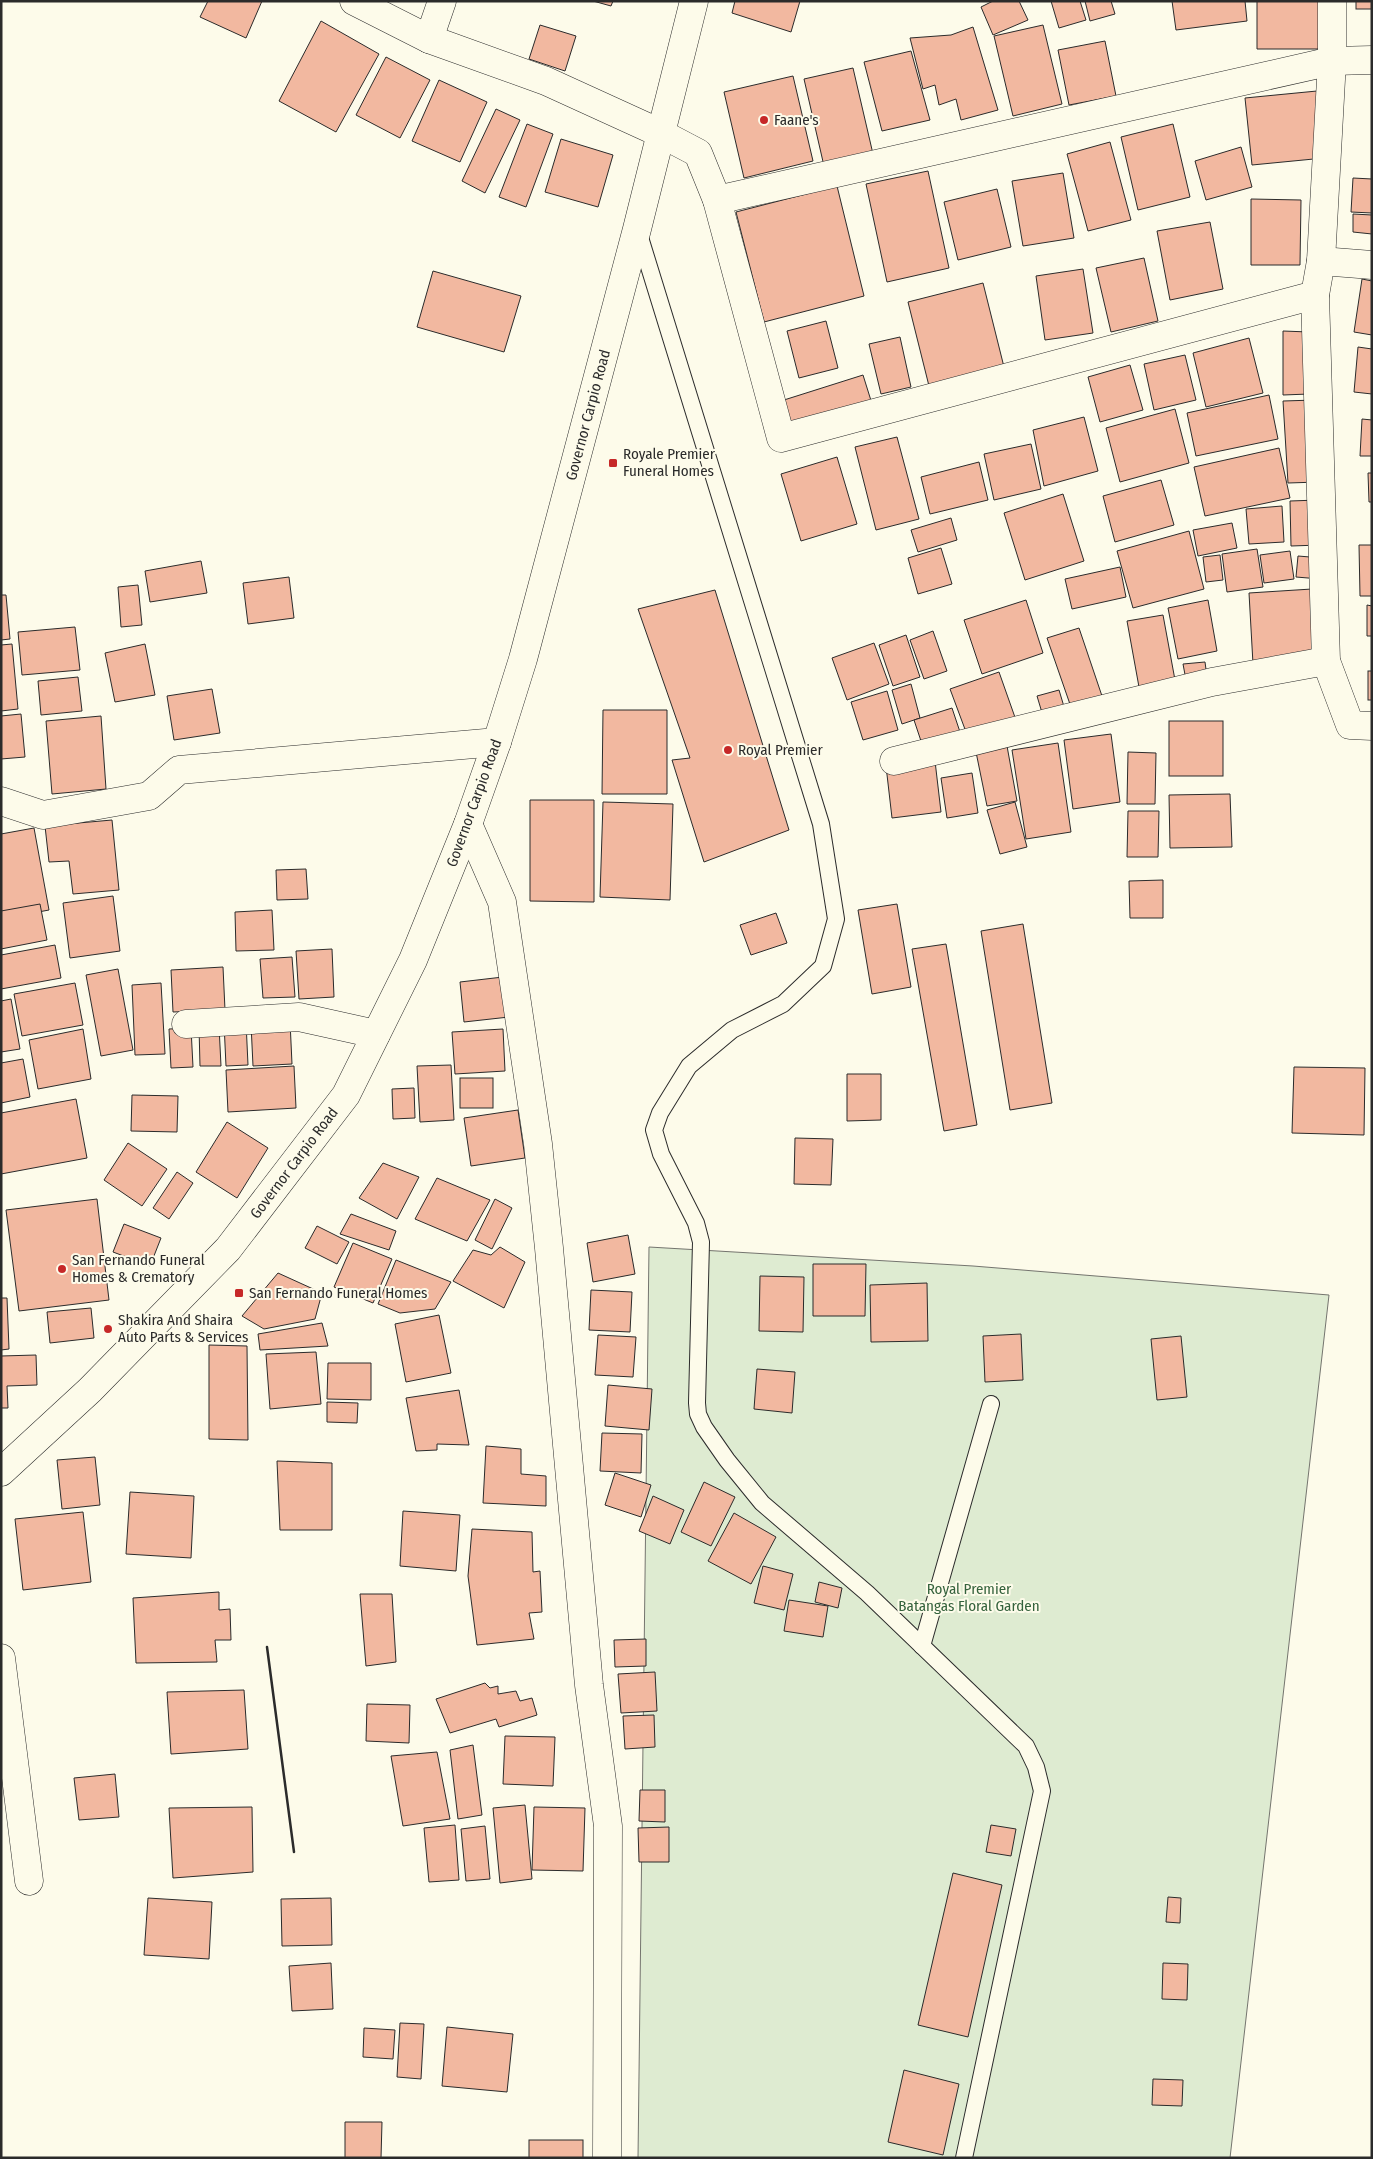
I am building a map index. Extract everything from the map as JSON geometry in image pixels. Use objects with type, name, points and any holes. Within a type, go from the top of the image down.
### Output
[{"type":"street","points":[[354,1],[430,39],[546,82],[660,133],[698,153],[717,200],[781,438],[1315,296]]},
{"type":"street","points":[[430,39],[442,1]]},
{"type":"street","name":"Governor Carpio Road","points":[[1,1472],[90,1390],[228,1249],[346,1095],[413,960],[468,824],[497,742],[523,659],[637,229],[694,1]]},
{"type":"street","points":[[1332,1],[1332,61],[1321,261],[1315,296],[1326,661],[1350,725],[1372,726]]},
{"type":"street","points":[[717,200],[1332,61],[1372,60]]},
{"type":"street","points":[[1321,261],[1372,265]]},
{"type":"street","points":[[894,761],[1212,682],[1326,661]]},
{"type":"street","points":[[1,801],[43,815],[149,796],[179,770],[497,742]]},
{"type":"street","points":[[468,824],[502,902],[538,1144],[549,1248],[588,1666],[608,1826],[607,2158]]},
{"type":"street","points":[[186,1024],[299,1017],[376,1034]]},
{"type":"street","points":[[1,1658],[29,1881]]},
{"type":"lane","points":[[637,229],[821,824],[836,919],[823,966],[783,1004],[732,1030],[689,1066],[660,1113],[654,1130],[661,1154],[696,1223],[701,1242],[696,1404],[704,1428],[726,1460],[762,1503],[867,1593],[1026,1746],[1036,1767],[1042,1792],[964,2158]]},
{"type":"lane","points":[[922,1646],[991,1404]]},
{"type":"green space","name":"Royal Premier Batangas Floral Garden","points":[[649,1247],[973,1266],[1329,1295],[1230,2158],[638,2158]]},
{"type":"building","points":[[208,1],[262,1],[246,38],[200,17]]},
{"type":"building","points":[[593,1],[613,1],[611,6]]},
{"type":"building","points":[[735,1],[800,1],[791,32],[732,13]]},
{"type":"building","points":[[993,1],[1019,1],[1028,20],[993,35],[981,7]]},
{"type":"building","points":[[1051,1],[1080,1],[1086,20],[1059,28]]},
{"type":"building","points":[[1085,1],[1111,1],[1115,14],[1090,21]]},
{"type":"building","points":[[1172,1],[1245,1],[1247,21],[1176,30]]},
{"type":"building","points":[[1257,1],[1331,1],[1332,49],[1257,49]]},
{"type":"building","points":[[1356,1],[1372,1],[1372,9],[1356,9]]},
{"type":"building","points":[[321,21],[379,54],[336,132],[279,101]]},
{"type":"building","points":[[540,25],[576,36],[565,71],[529,59]]},
{"type":"building","points":[[1043,25],[1062,104],[1013,116],[994,36]]},
{"type":"building","points":[[973,27],[998,110],[961,120],[956,99],[939,105],[935,85],[923,89],[910,38],[951,35]]},
{"type":"building","points":[[1105,41],[1116,96],[1069,105],[1058,50]]},
{"type":"building","points":[[911,51],[930,120],[882,131],[864,62]]},
{"type":"building","points":[[386,57],[430,80],[400,138],[356,115]]},
{"type":"building","points":[[853,68],[873,154],[824,166],[804,79]]},
{"type":"building","points":[[793,76],[813,161],[744,178],[724,92]]},
{"type":"building","points":[[439,80],[487,102],[460,162],[412,141]]},
{"type":"building","points":[[1317,91],[1324,158],[1252,165],[1245,98]]},
{"type":"building","points":[[496,109],[520,120],[485,193],[462,181]]},
{"type":"building","points":[[527,124],[553,134],[526,207],[499,197]]},
{"type":"building","points":[[1173,124],[1190,197],[1138,210],[1121,137]]},
{"type":"building","points":[[561,139],[613,155],[598,207],[545,192]]},
{"type":"building","points":[[1110,142],[1131,220],[1088,231],[1067,154]]},
{"type":"building","points":[[1241,147],[1252,187],[1206,200],[1195,161]]},
{"type":"building","points":[[928,171],[949,268],[887,282],[866,184]]},
{"type":"building","points":[[1063,173],[1074,238],[1023,246],[1012,181]]},
{"type":"building","points":[[1353,178],[1372,179],[1372,213],[1351,212]]},
{"type":"building","points":[[837,186],[864,296],[764,322],[736,212]]},
{"type":"building","points":[[997,189],[1011,247],[958,260],[944,202]]},
{"type":"building","points":[[1251,199],[1301,200],[1300,265],[1251,265]]},
{"type":"building","points":[[1353,214],[1372,215],[1372,234],[1353,232]]},
{"type":"building","points":[[1210,222],[1223,289],[1170,300],[1157,231]]},
{"type":"building","points":[[1144,258],[1158,321],[1111,332],[1096,268]]},
{"type":"building","points":[[1083,269],[1093,333],[1045,340],[1036,276]]},
{"type":"building","points":[[433,271],[521,296],[504,352],[417,327]]},
{"type":"building","points":[[1362,279],[1372,281],[1372,335],[1354,332]]},
{"type":"building","points":[[983,283],[1004,367],[929,386],[908,302]]},
{"type":"building","points":[[826,321],[838,368],[799,378],[787,331]]},
{"type":"building","points":[[1283,331],[1309,332],[1309,394],[1283,395]]},
{"type":"building","points":[[900,337],[911,387],[881,394],[869,344]]},
{"type":"building","points":[[1249,338],[1263,393],[1206,407],[1193,353]]},
{"type":"building","points":[[1358,347],[1372,349],[1372,394],[1354,392]]},
{"type":"building","points":[[1185,355],[1196,400],[1154,410],[1144,364]]},
{"type":"building","points":[[1130,365],[1143,410],[1100,422],[1088,377]]},
{"type":"building","points":[[863,375],[873,407],[794,432],[784,400]]},
{"type":"building","points":[[1269,395],[1278,439],[1196,456],[1187,413]]},
{"type":"building","points":[[1315,400],[1319,482],[1288,483],[1283,401]]},
{"type":"building","points":[[1175,409],[1189,463],[1120,482],[1106,428]]},
{"type":"building","points":[[1084,417],[1098,471],[1044,486],[1033,430]]},
{"type":"building","points":[[1362,419],[1372,420],[1372,456],[1360,456]]},
{"type":"building","points":[[897,437],[919,519],[876,530],[855,447]]},
{"type":"building","points":[[1031,444],[1041,489],[994,500],[984,454]]},
{"type":"building","points":[[1279,448],[1290,498],[1205,516],[1194,467]]},
{"type":"building","points":[[837,457],[857,524],[801,541],[781,474]]},
{"type":"building","points":[[979,462],[988,500],[930,514],[921,477]]},
{"type":"building","points":[[1368,473],[1372,473],[1372,502],[1369,502]]},
{"type":"building","points":[[1161,480],[1174,525],[1115,542],[1103,496]]},
{"type":"building","points":[[1063,494],[1084,561],[1025,580],[1004,513]]},
{"type":"building","points":[[1318,500],[1320,545],[1291,546],[1290,501]]},
{"type":"building","points":[[1282,506],[1284,542],[1249,544],[1246,509]]},
{"type":"building","points":[[951,518],[957,540],[918,552],[911,530]]},
{"type":"building","points":[[1232,523],[1237,548],[1198,556],[1193,530]]},
{"type":"building","points":[[1189,531],[1204,589],[1133,608],[1117,551]]},
{"type":"building","points":[[1359,545],[1372,545],[1372,596],[1360,596]]},
{"type":"building","points":[[941,548],[952,584],[918,594],[908,558]]},
{"type":"building","points":[[1257,549],[1263,587],[1227,592],[1222,554]]},
{"type":"building","points":[[1290,551],[1294,579],[1264,583],[1260,555]]},
{"type":"building","points":[[1220,555],[1223,580],[1206,582],[1203,557]]},
{"type":"building","points":[[1298,556],[1322,558],[1320,579],[1296,577]]},
{"type":"building","points":[[201,561],[207,593],[150,602],[145,571]]},
{"type":"building","points":[[1120,567],[1126,597],[1072,609],[1065,579]]},
{"type":"building","points":[[289,577],[294,618],[248,624],[243,583]]},
{"type":"building","points":[[138,585],[142,625],[121,627],[118,587]]},
{"type":"building","points":[[1312,589],[1316,660],[1253,664],[1249,593]]},
{"type":"building","points":[[715,590],[789,830],[704,862],[672,760],[690,758],[638,609]]},
{"type":"building","points":[[1,595],[6,595],[10,639],[1,640]]},
{"type":"building","points":[[1026,600],[1043,653],[982,674],[964,620]]},
{"type":"building","points":[[1208,600],[1217,651],[1178,659],[1168,608]]},
{"type":"building","points":[[1367,605],[1372,606],[1372,636],[1367,636]]},
{"type":"building","points":[[1163,615],[1175,680],[1139,687],[1127,621]]},
{"type":"building","points":[[75,627],[80,670],[22,675],[18,632]]},
{"type":"building","points":[[1079,628],[1103,699],[1072,710],[1047,638]]},
{"type":"building","points":[[933,631],[947,671],[924,679],[910,640]]},
{"type":"building","points":[[906,635],[920,677],[893,686],[879,645]]},
{"type":"building","points":[[874,643],[889,684],[847,700],[832,658]]},
{"type":"building","points":[[12,644],[18,709],[1,711],[1,645]]},
{"type":"building","points":[[145,644],[155,695],[115,702],[105,653]]},
{"type":"building","points":[[1205,662],[1207,677],[1186,680],[1183,664]]},
{"type":"building","points":[[1368,671],[1372,671],[1372,700],[1368,700]]},
{"type":"building","points":[[999,672],[1017,723],[969,740],[950,689]]},
{"type":"building","points":[[78,677],[82,711],[41,715],[38,681]]},
{"type":"building","points":[[911,684],[920,718],[902,724],[892,690]]},
{"type":"building","points":[[212,689],[220,733],[174,740],[167,696]]},
{"type":"building","points":[[1059,690],[1065,710],[1043,716],[1037,696]]},
{"type":"building","points":[[887,691],[898,730],[863,740],[851,702]]},
{"type":"building","points":[[952,708],[962,738],[924,750],[914,720]]},
{"type":"building","points":[[603,710],[667,710],[667,794],[602,794]]},
{"type":"building","points":[[21,714],[25,757],[1,759],[1,716]]},
{"type":"building","points":[[101,716],[106,789],[52,794],[46,721]]},
{"type":"building","points":[[1169,721],[1223,721],[1223,776],[1169,776]]},
{"type":"building","points":[[1111,734],[1120,802],[1073,809],[1064,740]]},
{"type":"building","points":[[1058,743],[1071,832],[1026,839],[1012,750]]},
{"type":"building","points":[[1007,746],[1017,801],[987,806],[976,752]]},
{"type":"building","points":[[1128,752],[1156,753],[1155,804],[1127,804]]},
{"type":"building","points":[[935,761],[941,812],[892,818],[886,766]]},
{"type":"building","points":[[972,773],[978,813],[947,818],[941,778]]},
{"type":"building","points":[[1230,794],[1232,847],[1170,848],[1169,795]]},
{"type":"building","points":[[530,800],[594,800],[594,902],[530,901]]},
{"type":"building","points":[[603,802],[673,804],[670,900],[600,897]]},
{"type":"building","points":[[1015,802],[1027,847],[1000,854],[987,810]]},
{"type":"building","points":[[1128,811],[1159,811],[1158,857],[1127,857]]},
{"type":"building","points":[[112,820],[119,890],[73,894],[69,861],[49,862],[45,826]]},
{"type":"building","points":[[34,828],[49,910],[1,919],[1,834]]},
{"type":"building","points":[[306,869],[308,899],[277,900],[276,870]]},
{"type":"building","points":[[1163,880],[1163,918],[1130,918],[1129,881]]},
{"type":"building","points":[[113,896],[120,951],[70,958],[63,903]]},
{"type":"building","points":[[40,904],[47,940],[1,949],[1,911]]},
{"type":"building","points":[[897,904],[911,987],[872,994],[858,910]]},
{"type":"building","points":[[272,910],[274,950],[236,951],[235,912]]},
{"type":"building","points":[[776,913],[787,943],[751,955],[740,925]]},
{"type":"building","points":[[1023,924],[1052,1103],[1010,1110],[981,931]]},
{"type":"building","points":[[946,944],[977,1125],[944,1131],[912,949]]},
{"type":"building","points":[[55,945],[61,978],[1,989],[1,955]]},
{"type":"building","points":[[332,949],[334,997],[299,999],[296,951]]},
{"type":"building","points":[[292,957],[295,997],[263,998],[260,959]]},
{"type":"building","points":[[223,967],[225,1010],[173,1012],[171,970]]},
{"type":"building","points":[[118,969],[133,1050],[101,1056],[86,975]]},
{"type":"building","points":[[503,977],[509,1017],[464,1022],[460,982]]},
{"type":"building","points":[[75,983],[83,1025],[22,1036],[14,994]]},
{"type":"building","points":[[161,983],[165,1054],[135,1055],[132,985]]},
{"type":"building","points":[[11,999],[20,1049],[1,1052],[1,1001]]},
{"type":"building","points":[[290,1021],[292,1064],[253,1066],[251,1024]]},
{"type":"building","points":[[246,1022],[248,1065],[226,1066],[224,1023]]},
{"type":"building","points":[[219,1026],[221,1066],[200,1066],[199,1027]]},
{"type":"building","points":[[191,1028],[193,1067],[171,1068],[169,1029]]},
{"type":"building","points":[[83,1029],[91,1079],[38,1089],[29,1040]]},
{"type":"building","points":[[503,1029],[505,1071],[455,1074],[452,1032]]},
{"type":"building","points":[[23,1059],[30,1097],[1,1103],[1,1063]]},
{"type":"building","points":[[451,1065],[454,1120],[420,1122],[417,1066]]},
{"type":"building","points":[[294,1066],[296,1108],[228,1112],[226,1070]]},
{"type":"building","points":[[1294,1067],[1365,1068],[1364,1135],[1292,1133]]},
{"type":"building","points":[[847,1074],[881,1074],[881,1120],[847,1121]]},
{"type":"building","points":[[460,1078],[493,1078],[493,1108],[460,1108]]},
{"type":"building","points":[[414,1088],[415,1118],[393,1119],[392,1089]]},
{"type":"building","points":[[132,1095],[178,1096],[177,1132],[131,1131]]},
{"type":"building","points":[[76,1099],[87,1158],[1,1174],[1,1113]]},
{"type":"building","points":[[518,1110],[525,1158],[471,1166],[464,1118]]},
{"type":"building","points":[[227,1122],[268,1148],[237,1198],[196,1172]]},
{"type":"building","points":[[795,1138],[833,1139],[831,1185],[794,1184]]},
{"type":"building","points":[[128,1143],[167,1169],[142,1206],[104,1180]]},
{"type":"building","points":[[383,1163],[419,1177],[397,1219],[359,1198]]},
{"type":"building","points":[[177,1172],[193,1183],[169,1219],[153,1208]]},
{"type":"building","points":[[437,1178],[490,1200],[467,1241],[415,1219]]},
{"type":"building","points":[[97,1199],[109,1300],[19,1311],[6,1210]]},
{"type":"building","points":[[495,1199],[512,1208],[492,1249],[475,1240]]},
{"type":"building","points":[[351,1214],[396,1231],[389,1250],[340,1234]]},
{"type":"building","points":[[124,1224],[161,1238],[150,1266],[113,1252]]},
{"type":"building","points":[[317,1226],[349,1242],[337,1264],[305,1248]]},
{"type":"building","points":[[628,1235],[635,1274],[593,1282],[587,1243]]},
{"type":"building","points":[[353,1243],[392,1259],[373,1303],[334,1287]]},
{"type":"building","points":[[500,1247],[525,1262],[504,1308],[453,1281],[473,1250],[491,1255]]},
{"type":"building","points":[[396,1260],[451,1282],[435,1309],[400,1313],[378,1304]]},
{"type":"building","points":[[813,1264],[866,1264],[865,1316],[813,1316]]},
{"type":"building","points":[[278,1273],[322,1293],[315,1319],[264,1329],[242,1316]]},
{"type":"building","points":[[760,1276],[804,1277],[803,1332],[759,1331]]},
{"type":"building","points":[[927,1283],[928,1341],[871,1342],[870,1285]]},
{"type":"building","points":[[591,1290],[632,1292],[630,1332],[589,1330]]},
{"type":"building","points":[[1,1298],[7,1298],[9,1349],[1,1350]]},
{"type":"building","points":[[91,1308],[94,1338],[50,1343],[47,1312]]},
{"type":"building","points":[[439,1315],[451,1373],[406,1382],[395,1324]]},
{"type":"building","points":[[322,1323],[328,1346],[260,1350],[258,1334]]},
{"type":"building","points":[[1021,1334],[1023,1380],[985,1382],[983,1336]]},
{"type":"building","points":[[598,1335],[636,1337],[633,1377],[595,1375]]},
{"type":"building","points":[[1181,1336],[1187,1397],[1157,1400],[1151,1339]]},
{"type":"building","points":[[209,1345],[247,1346],[248,1440],[209,1439]]},
{"type":"building","points":[[316,1352],[321,1404],[270,1409],[266,1354]]},
{"type":"building","points":[[36,1355],[37,1385],[7,1386],[8,1408],[1,1408],[1,1356]]},
{"type":"building","points":[[328,1363],[371,1363],[371,1400],[327,1399]]},
{"type":"building","points":[[757,1369],[795,1372],[792,1413],[754,1409]]},
{"type":"building","points":[[608,1385],[652,1389],[649,1430],[605,1426]]},
{"type":"building","points":[[459,1390],[469,1445],[437,1444],[437,1450],[416,1451],[406,1398]]},
{"type":"building","points":[[327,1402],[358,1403],[357,1423],[327,1422]]},
{"type":"building","points":[[602,1433],[642,1434],[641,1473],[600,1471]]},
{"type":"building","points":[[486,1446],[521,1449],[521,1474],[546,1476],[546,1506],[483,1503]]},
{"type":"building","points":[[95,1457],[100,1505],[62,1509],[57,1460]]},
{"type":"building","points":[[277,1461],[332,1463],[332,1530],[280,1530]]},
{"type":"building","points":[[615,1473],[651,1485],[641,1517],[605,1505]]},
{"type":"building","points":[[704,1482],[735,1497],[711,1546],[681,1532]]},
{"type":"building","points":[[130,1492],[194,1496],[191,1558],[126,1554]]},
{"type":"building","points":[[653,1496],[684,1510],[670,1544],[639,1531]]},
{"type":"building","points":[[403,1511],[460,1515],[456,1571],[400,1566]]},
{"type":"building","points":[[83,1512],[91,1582],[23,1590],[15,1519]]},
{"type":"building","points":[[734,1513],[776,1537],[751,1584],[708,1561]]},
{"type":"building","points":[[472,1529],[532,1532],[533,1572],[540,1571],[542,1612],[529,1613],[534,1639],[477,1645],[468,1576]]},
{"type":"building","points":[[763,1566],[793,1574],[784,1610],[754,1603]]},
{"type":"building","points":[[819,1582],[842,1588],[838,1608],[815,1602]]},
{"type":"building","points":[[219,1592],[219,1610],[230,1609],[231,1640],[215,1640],[217,1662],[136,1663],[133,1598]]},
{"type":"building","points":[[360,1594],[392,1594],[396,1662],[366,1666]]},
{"type":"building","points":[[789,1600],[828,1606],[823,1637],[784,1631]]},
{"type":"building","points":[[646,1639],[646,1666],[615,1667],[614,1640]]},
{"type":"building","points":[[655,1672],[657,1711],[621,1713],[618,1674]]},
{"type":"building","points":[[485,1683],[490,1688],[498,1686],[498,1694],[516,1691],[520,1701],[532,1698],[537,1715],[499,1727],[496,1719],[450,1733],[436,1699]]},
{"type":"building","points":[[244,1690],[248,1749],[171,1754],[167,1692]]},
{"type":"building","points":[[367,1704],[410,1705],[409,1743],[366,1741]]},
{"type":"building","points":[[654,1715],[655,1747],[625,1749],[623,1716]]},
{"type":"building","points":[[505,1736],[555,1737],[553,1786],[503,1784]]},
{"type":"building","points":[[473,1745],[482,1815],[458,1819],[450,1750]]},
{"type":"building","points":[[437,1752],[450,1819],[403,1826],[391,1756]]},
{"type":"building","points":[[115,1774],[119,1817],[79,1820],[74,1778]]},
{"type":"building","points":[[640,1790],[665,1790],[665,1822],[639,1821]]},
{"type":"building","points":[[525,1805],[532,1879],[500,1883],[493,1808]]},
{"type":"building","points":[[252,1807],[253,1872],[173,1878],[169,1808]]},
{"type":"building","points":[[534,1807],[585,1808],[583,1871],[532,1870]]},
{"type":"building","points":[[455,1825],[459,1880],[429,1882],[424,1828]]},
{"type":"building","points":[[991,1825],[1016,1829],[1011,1856],[986,1852]]},
{"type":"building","points":[[485,1826],[490,1879],[466,1881],[461,1829]]},
{"type":"building","points":[[669,1827],[669,1862],[639,1862],[638,1828]]},
{"type":"building","points":[[953,1873],[1002,1885],[968,2037],[918,2025]]},
{"type":"building","points":[[1168,1897],[1181,1898],[1180,1923],[1166,1922]]},
{"type":"building","points":[[148,1898],[212,1902],[209,1959],[144,1955]]},
{"type":"building","points":[[331,1898],[332,1945],[282,1946],[281,1899]]},
{"type":"building","points":[[331,1963],[333,2009],[292,2011],[289,1966]]},
{"type":"building","points":[[1163,1963],[1188,1964],[1187,2000],[1162,1999]]},
{"type":"building","points":[[400,2023],[424,2024],[421,2079],[397,2077]]},
{"type":"building","points":[[447,2027],[513,2034],[507,2092],[442,2086]]},
{"type":"building","points":[[364,2028],[395,2030],[393,2059],[363,2057]]},
{"type":"building","points":[[904,2070],[959,2084],[943,2155],[888,2142]]},
{"type":"building","points":[[1153,2079],[1183,2080],[1182,2106],[1152,2105]]},
{"type":"building","points":[[345,2122],[382,2122],[381,2158],[345,2158]]},
{"type":"building","points":[[529,2140],[583,2140],[583,2158],[529,2158]]},
{"type":"wall","points":[[267,1647],[294,1852]]},
{"type":"place","name":"Faane's","points":[[764,120]]},
{"type":"place","name":"Royale Premier Funeral Homes","points":[[613,463]]},
{"type":"place","name":"Royal Premier","points":[[728,750]]},
{"type":"place","name":"San Fernando Funeral Homes & Crematory","points":[[62,1269]]},
{"type":"place","name":"San Fernando Funeral Homes","points":[[239,1293]]},
{"type":"place","name":"Shakira And Shaira Auto Parts & Services","points":[[108,1329]]}]
